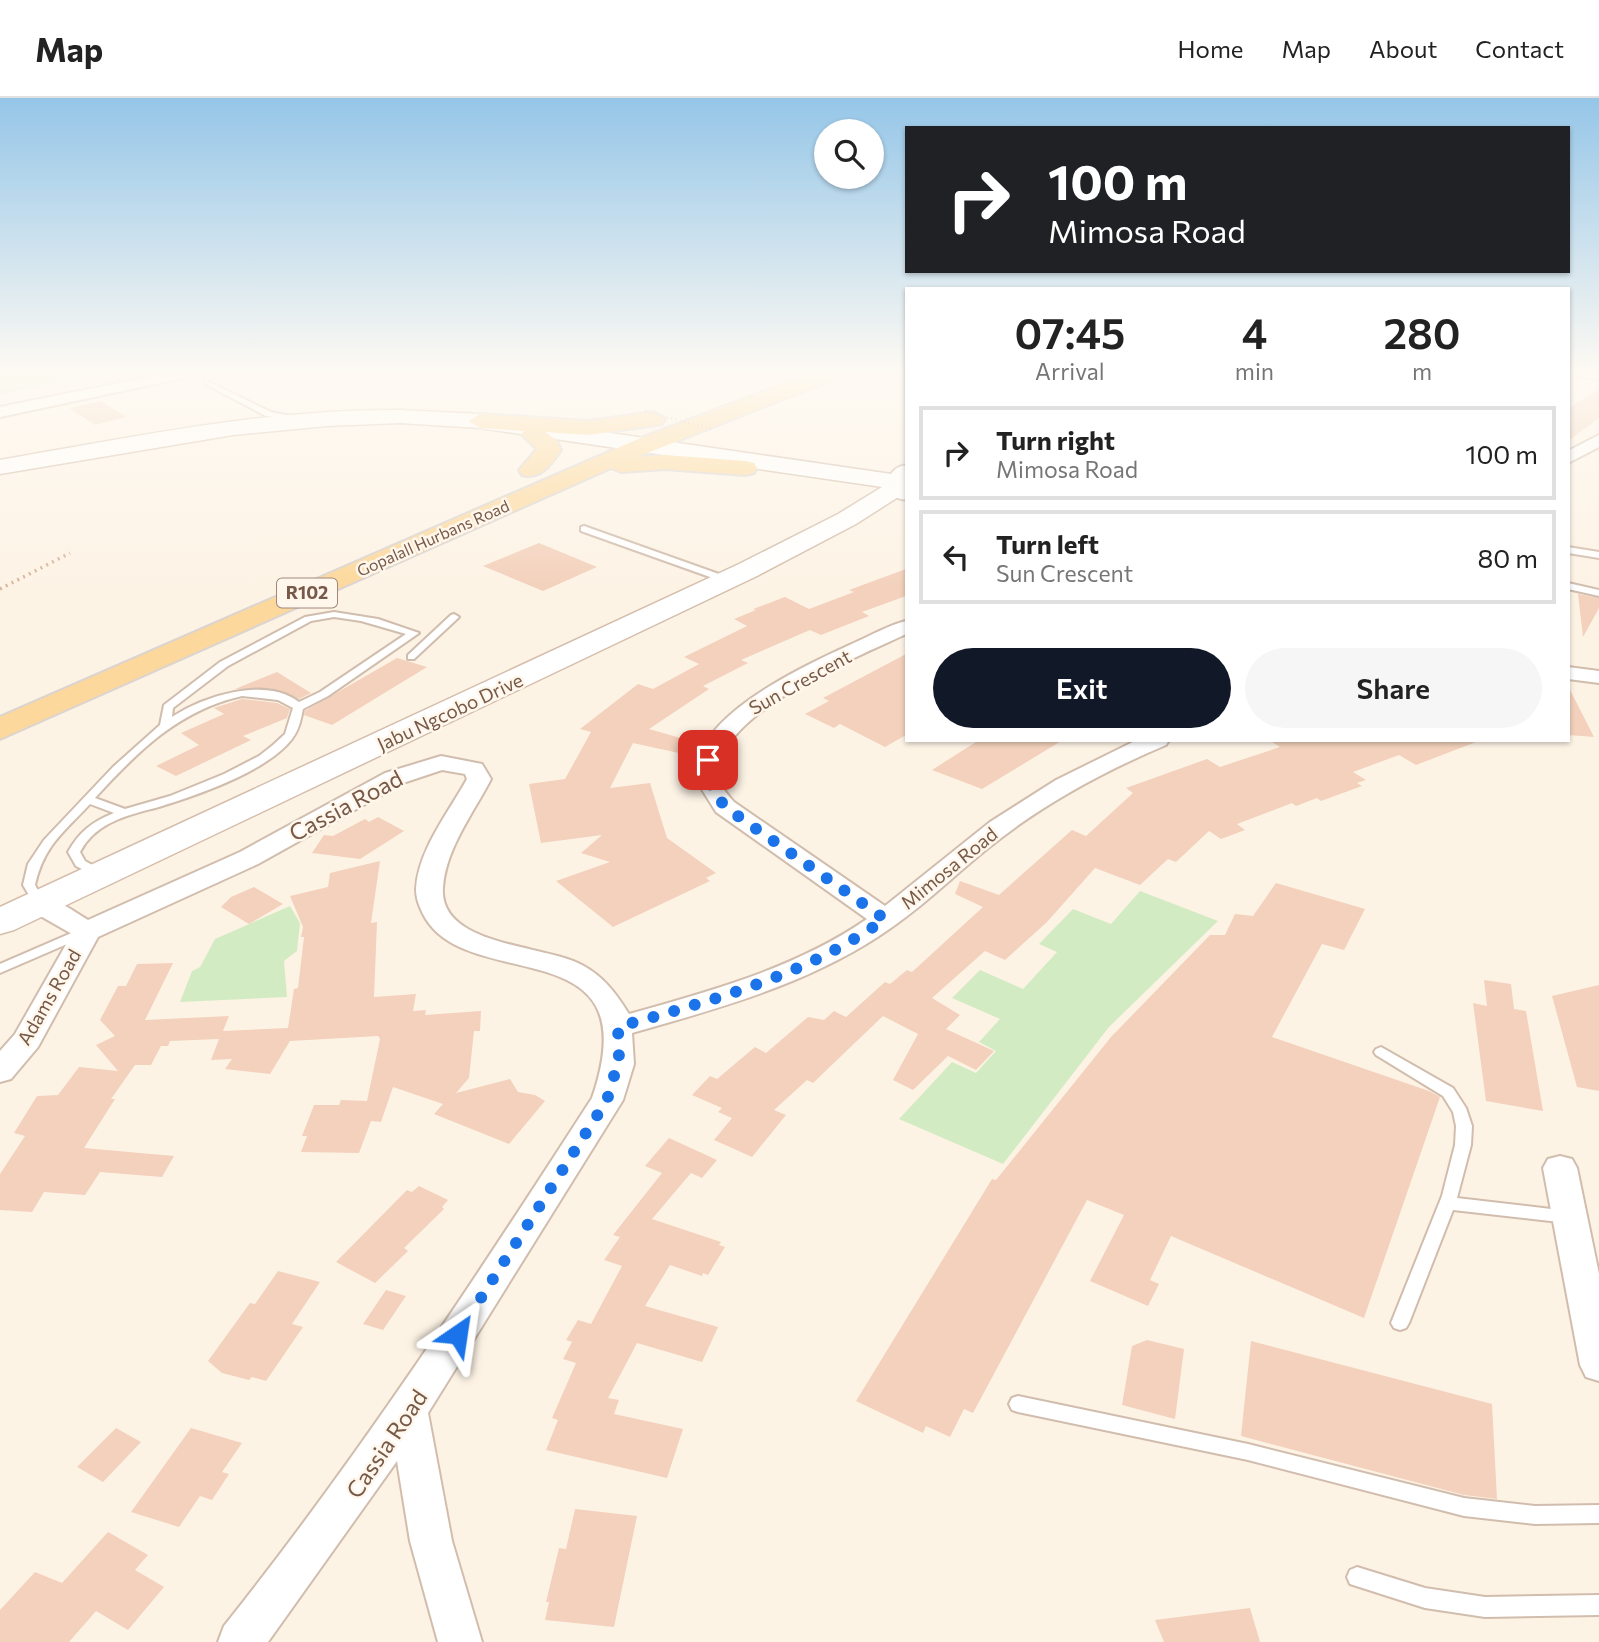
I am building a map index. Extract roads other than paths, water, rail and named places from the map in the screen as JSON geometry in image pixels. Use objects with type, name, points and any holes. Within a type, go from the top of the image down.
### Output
[{"type":"main road","points":[[0,467],[132,445]]},
{"type":"main road","points":[[528,483],[549,450],[548,445]]},
{"type":"main road","name":"Gopalall Hurbans Road","points":[[0,729],[528,483],[591,445]]},
{"type":"main road","points":[[625,445],[904,486]]},
{"type":"main road","name":"Gopalall Hurbans Road","points":[[0,701],[528,483],[644,445]]},
{"type":"main road","points":[[692,445],[743,464],[853,490],[857,500],[847,519]]},
{"type":"main road","points":[[528,483],[644,462],[743,464]]},
{"type":"main road","points":[[815,479],[904,486]]},
{"type":"main road","name":"Jabu Ngcobo Drive","points":[[0,922],[727,580],[847,519],[904,486]]},
{"type":"street","points":[[1572,453],[1589,445]]},
{"type":"street","name":"Sun Crescent","points":[[885,919],[725,807],[712,792],[707,773],[711,750],[746,710],[800,679],[905,626]]},
{"type":"street","points":[[1570,673],[1599,677]]},
{"type":"street","name":"Mimosa Road","points":[[618,1027],[775,980],[847,944],[885,919],[978,844],[1041,798],[1107,762],[1152,742]]},
{"type":"street","name":"Cassia Road","points":[[87,931],[249,858],[394,778],[441,763],[459,764],[474,768],[479,779],[437,858],[430,900],[439,921],[455,933],[479,944],[581,972],[598,986],[618,1027],[619,1059],[607,1100],[409,1413],[352,1497],[240,1642]]},
{"type":"street","name":"Adams Road","points":[[0,1071],[27,1040],[87,931],[40,904]]},
{"type":"street","points":[[1560,1168],[1597,1348]]},
{"type":"street","points":[[409,1413],[431,1541],[460,1642]]},
{"type":"lane","points":[[584,529],[727,580]]},
{"type":"lane","points":[[1570,550],[1599,555]]},
{"type":"lane","points":[[1570,586],[1599,593]]},
{"type":"lane","points":[[165,725],[168,706],[200,679],[321,614],[339,614],[434,638]]},
{"type":"lane","points":[[411,657],[454,617]]},
{"type":"lane","points":[[298,707],[324,694],[414,634]]},
{"type":"lane","points":[[40,904],[29,885],[34,864],[88,799],[131,754],[165,725],[194,709],[230,695],[258,692],[291,699],[298,707],[296,720],[287,737],[241,769],[206,786],[122,812],[78,841],[74,852],[80,863],[101,875]]},
{"type":"lane","points":[[88,799],[122,812]]},
{"type":"lane","points":[[0,969],[87,931]]},
{"type":"lane","points":[[1381,1052],[1448,1092],[1461,1113],[1463,1146],[1447,1203],[1400,1323]]},
{"type":"lane","points":[[1447,1203],[1569,1218]]},
{"type":"lane","points":[[1017,1404],[1248,1452],[1464,1507],[1523,1515],[1599,1514]]},
{"type":"lane","points":[[1357,1577],[1425,1598],[1485,1607],[1599,1605]]}]
